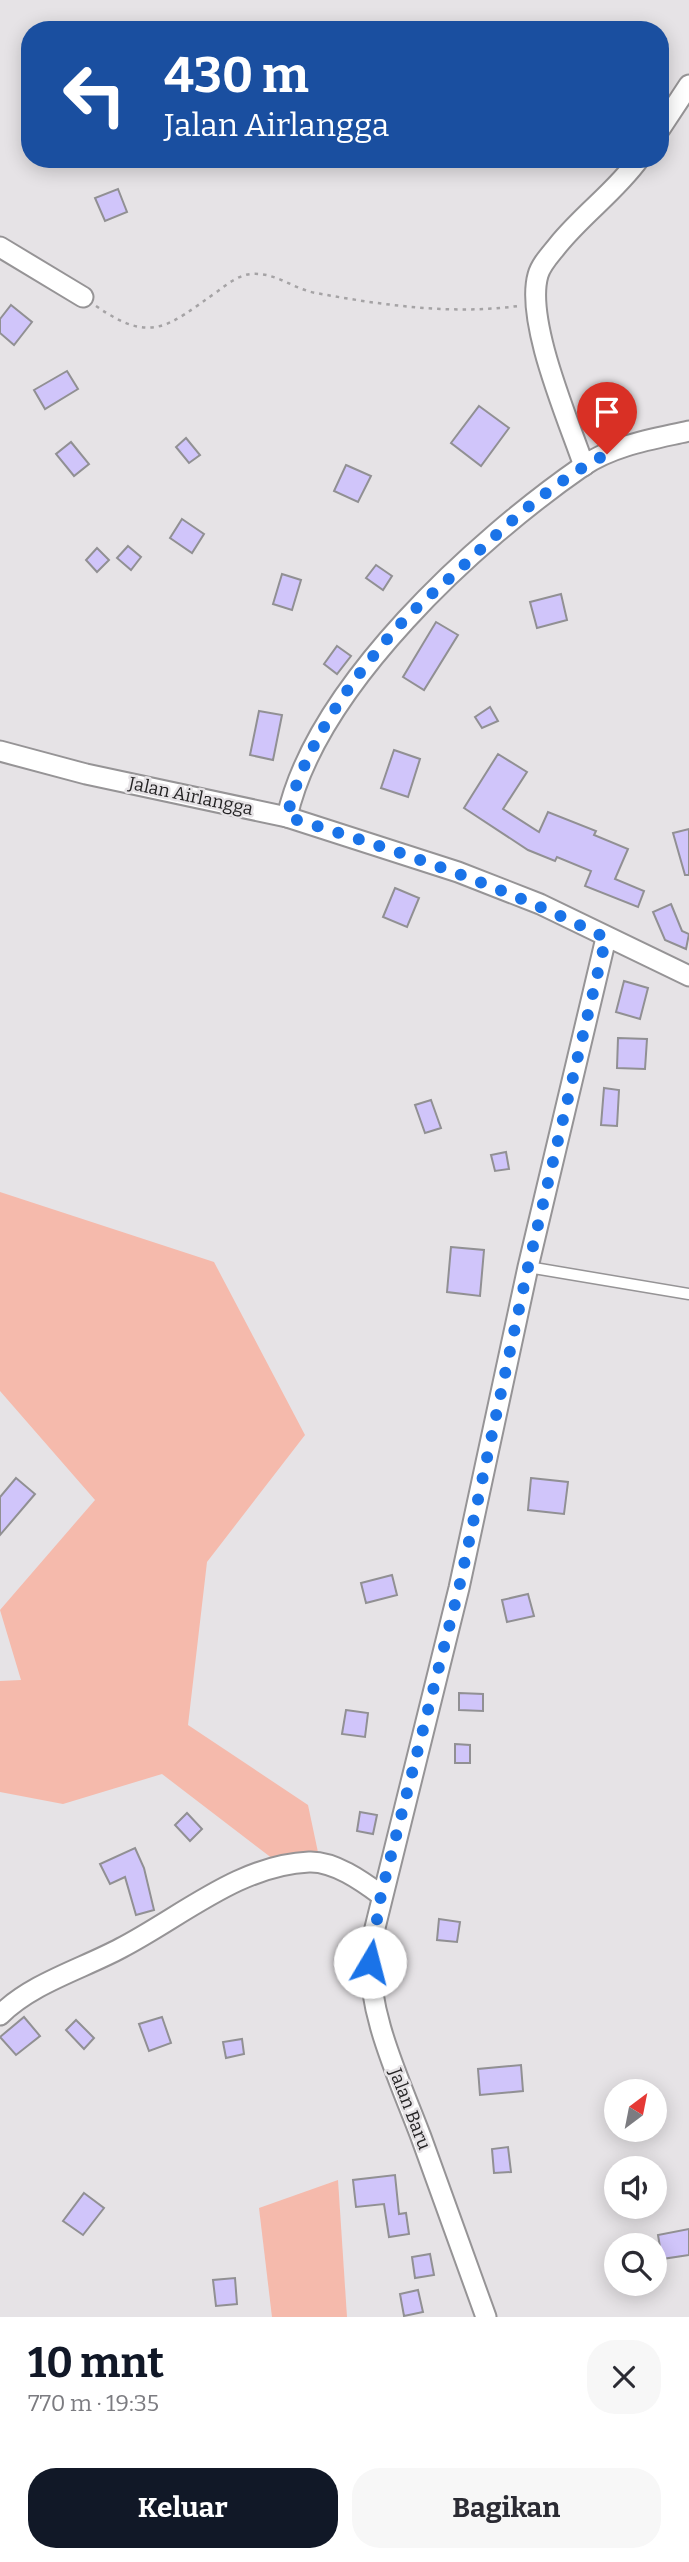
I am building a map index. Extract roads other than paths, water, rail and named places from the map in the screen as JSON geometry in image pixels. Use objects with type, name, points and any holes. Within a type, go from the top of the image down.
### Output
[{"type":"street","points":[[669,115],[689,85]]},
{"type":"street","points":[[584,466],[544,349],[535,304],[538,274],[546,260],[631,168]]},
{"type":"street","points":[[0,247],[83,297]]},
{"type":"street","points":[[287,817],[297,778],[307,758],[347,692],[396,629],[514,518],[584,466],[636,443],[689,431]]},
{"type":"street","name":"Jalan Airlangga","points":[[0,751],[86,774],[287,817],[502,888],[689,976]]},
{"type":"street","name":"Jalan Baru","points":[[486,2317],[394,2068],[374,2006],[369,1977],[370,1948],[459,1588],[528,1267],[606,938]]},
{"type":"street","points":[[0,2015],[31,1992],[155,1931],[222,1889],[285,1864],[314,1862],[361,1880],[381,1895]]},
{"type":"lane","points":[[528,1267],[689,1294]]}]
